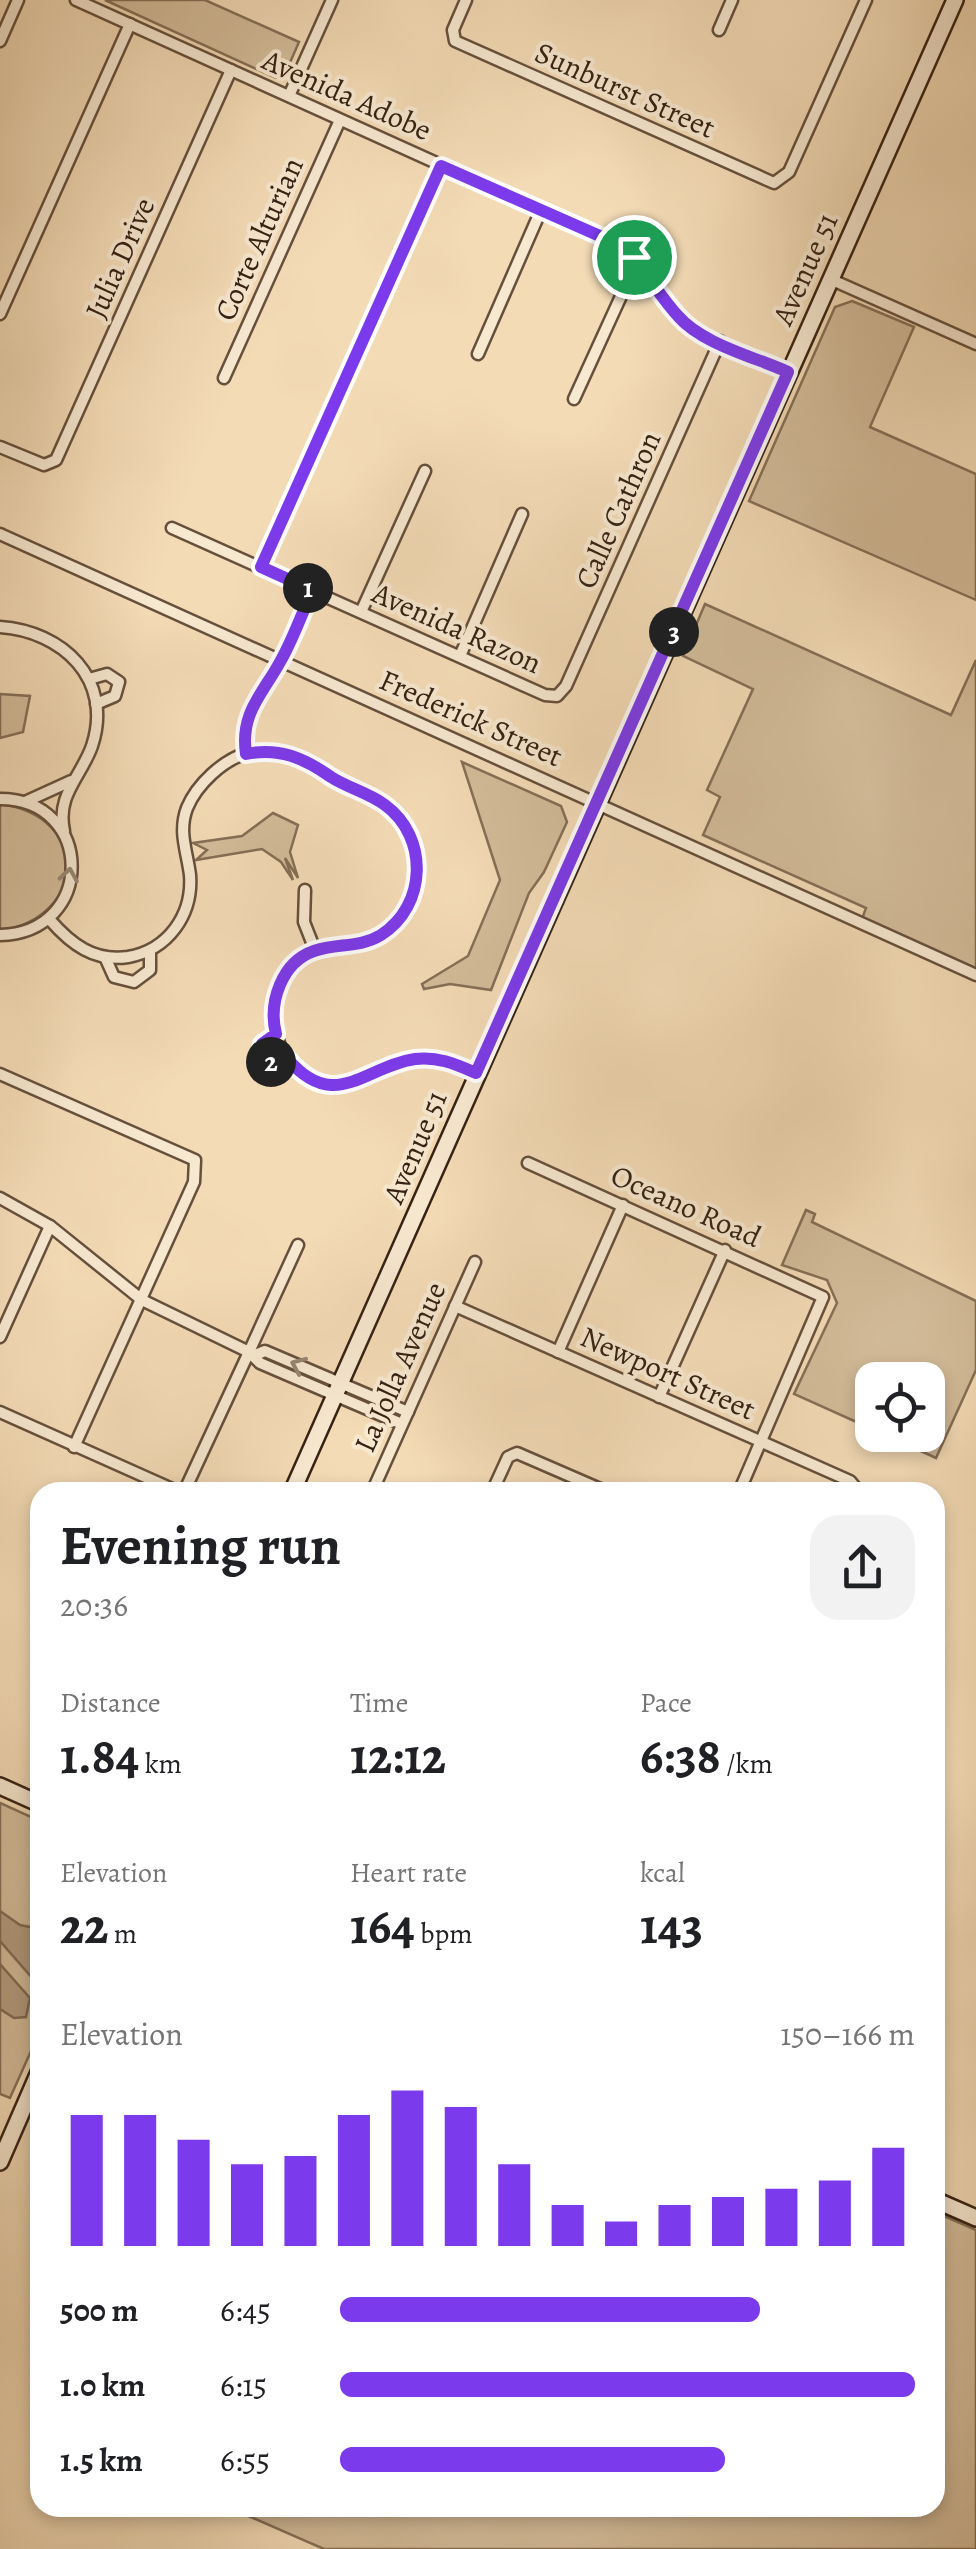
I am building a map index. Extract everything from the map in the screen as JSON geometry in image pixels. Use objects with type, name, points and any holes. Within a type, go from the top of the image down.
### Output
[{"type":"street","points":[[0,40],[18,0]]},
{"type":"street","name":"Avenida Adobe","points":[[76,0],[618,244],[646,272],[679,318],[720,342],[788,372]]},
{"type":"street","points":[[289,96],[332,0]]},
{"type":"street","name":"Sunburst Street","points":[[466,0],[453,36],[462,44],[767,181],[780,183],[866,0]]},
{"type":"street","points":[[719,30],[732,0]]},
{"type":"street","name":"Avenue 51","points":[[297,1482],[955,0]]},
{"type":"street","points":[[0,314],[130,24]]},
{"type":"street","name":"Julia Drive","points":[[0,448],[37,464],[50,464],[60,452],[231,70]]},
{"type":"street","name":"Corte Alturian","points":[[224,378],[340,120]]},
{"type":"street","points":[[261,567],[441,166]]},
{"type":"street","points":[[478,354],[540,210]]},
{"type":"street","points":[[574,399],[622,294],[646,272]]},
{"type":"street","points":[[830,279],[976,344]]},
{"type":"street","name":"Calle Cathron","points":[[557,696],[566,686],[720,342]]},
{"type":"street","points":[[361,612],[426,472]]},
{"type":"street","points":[[460,656],[522,514]]},
{"type":"street","name":"Avenida Razon","points":[[172,528],[545,695],[557,696]]},
{"type":"street","name":"Frederick Street","points":[[0,534],[976,975]]},
{"type":"street","points":[[246,754],[246,717],[281,660],[312,590]]},
{"type":"street","points":[[0,627],[29,630],[55,640],[73,655],[89,679],[96,704],[94,740],[72,780],[62,816],[72,868],[66,896],[50,920],[28,932],[0,935]]},
{"type":"street","points":[[89,679],[110,675],[119,682],[115,696],[96,704]]},
{"type":"street","points":[[50,920],[74,944],[105,958],[150,951],[172,933],[188,901],[190,872],[182,831],[188,804],[220,768],[246,754],[276,752],[300,758],[384,804],[410,834],[418,872],[402,918],[370,940],[315,950],[294,964],[282,980],[275,1002],[276,1034],[286,1057],[307,1076],[330,1084],[361,1082],[394,1064],[418,1059],[444,1060],[476,1073]]},
{"type":"street","points":[[25,802],[72,780]]},
{"type":"street","points":[[0,799],[25,802],[64,831]]},
{"type":"street","points":[[306,890],[304,922],[315,950]]},
{"type":"street","points":[[105,958],[114,977],[134,982],[150,970],[150,951]]},
{"type":"street","points":[[276,1034],[262,1044],[259,1054],[266,1062],[286,1057]]},
{"type":"street","points":[[0,1074],[195,1160],[194,1182],[74,1447]]},
{"type":"street","name":"Oceano Road","points":[[528,1163],[823,1297],[761,1442]]},
{"type":"street","points":[[0,1198],[50,1226],[142,1300],[252,1353],[260,1363],[408,1412]]},
{"type":"street","points":[[558,1352],[623,1205]]},
{"type":"street","points":[[0,1337],[50,1226]]},
{"type":"street","points":[[186,1482],[252,1353],[298,1244]]},
{"type":"street","points":[[660,1397],[725,1250]]},
{"type":"street","name":"La Jolla Avenue","points":[[376,1482],[475,1262]]},
{"type":"street","name":"Newport Street","points":[[455,1306],[843,1482]]},
{"type":"street","points":[[339,1389],[402,1424]]},
{"type":"street","points":[[0,1412],[157,1482]]},
{"type":"street","points":[[743,1482],[761,1442]]},
{"type":"street","points":[[497,1482],[512,1453],[583,1482]]},
{"type":"street","points":[[0,1786],[30,1800]]},
{"type":"street","points":[[0,2162],[30,2093]]},
{"type":"street","points":[[945,2207],[976,2221]]},
{"type":"shaded area","points":[[105,0],[205,0],[299,42],[285,74],[276,78]]},
{"type":"shaded area","points":[[852,301],[914,327],[870,427],[976,474],[976,600],[749,501],[835,307]]},
{"type":"shaded area","points":[[705,604],[951,715],[976,660],[976,970],[862,919],[866,908],[703,835],[720,797],[707,790],[753,689],[683,656]]},
{"type":"shaded area","points":[[0,694],[30,696],[23,732],[0,738]]},
{"type":"shaded area","points":[[462,762],[561,806],[567,822],[544,872],[529,893],[491,990],[450,984],[424,989],[422,984],[468,956],[500,880]]},
{"type":"shaded area","points":[[0,804],[30,812],[51,827],[63,846],[67,867],[63,888],[50,907],[29,922],[0,931]]},
{"type":"shaded area","points":[[273,813],[298,825],[290,852],[298,878],[285,858],[293,880],[281,862],[262,849],[196,860],[207,850],[193,843],[242,836]]},
{"type":"shaded area","points":[[806,1210],[815,1214],[812,1222],[976,1301],[976,1370],[945,1438],[945,1362],[855,1362],[855,1421],[794,1394],[837,1303],[827,1280],[782,1265]]},
{"type":"shaded area","points":[[0,1803],[30,1816],[30,2053],[10,2098],[0,2094]]},
{"type":"shaded area","points":[[0,1911],[30,1927],[30,1976],[0,1941]]},
{"type":"shaded area","points":[[0,1964],[30,1998],[26,2017],[14,2018],[0,2009]]},
{"type":"shaded area","points":[[945,2216],[976,2230],[976,2549],[324,2549],[251,2517],[945,2517]]},
{"type":"route","points":[[441,166],[618,244],[634,257],[679,318],[695,331],[788,372],[476,1073],[444,1060],[418,1059],[394,1064],[361,1082],[330,1084],[307,1076],[286,1057],[266,1062],[260,1058],[259,1048],[276,1034],[275,1002],[288,970],[315,950],[356,945],[381,934],[402,918],[416,882],[418,860],[410,834],[392,810],[300,758],[265,751],[246,754],[243,728],[250,706],[281,660],[312,590],[261,567],[441,166]]}]
